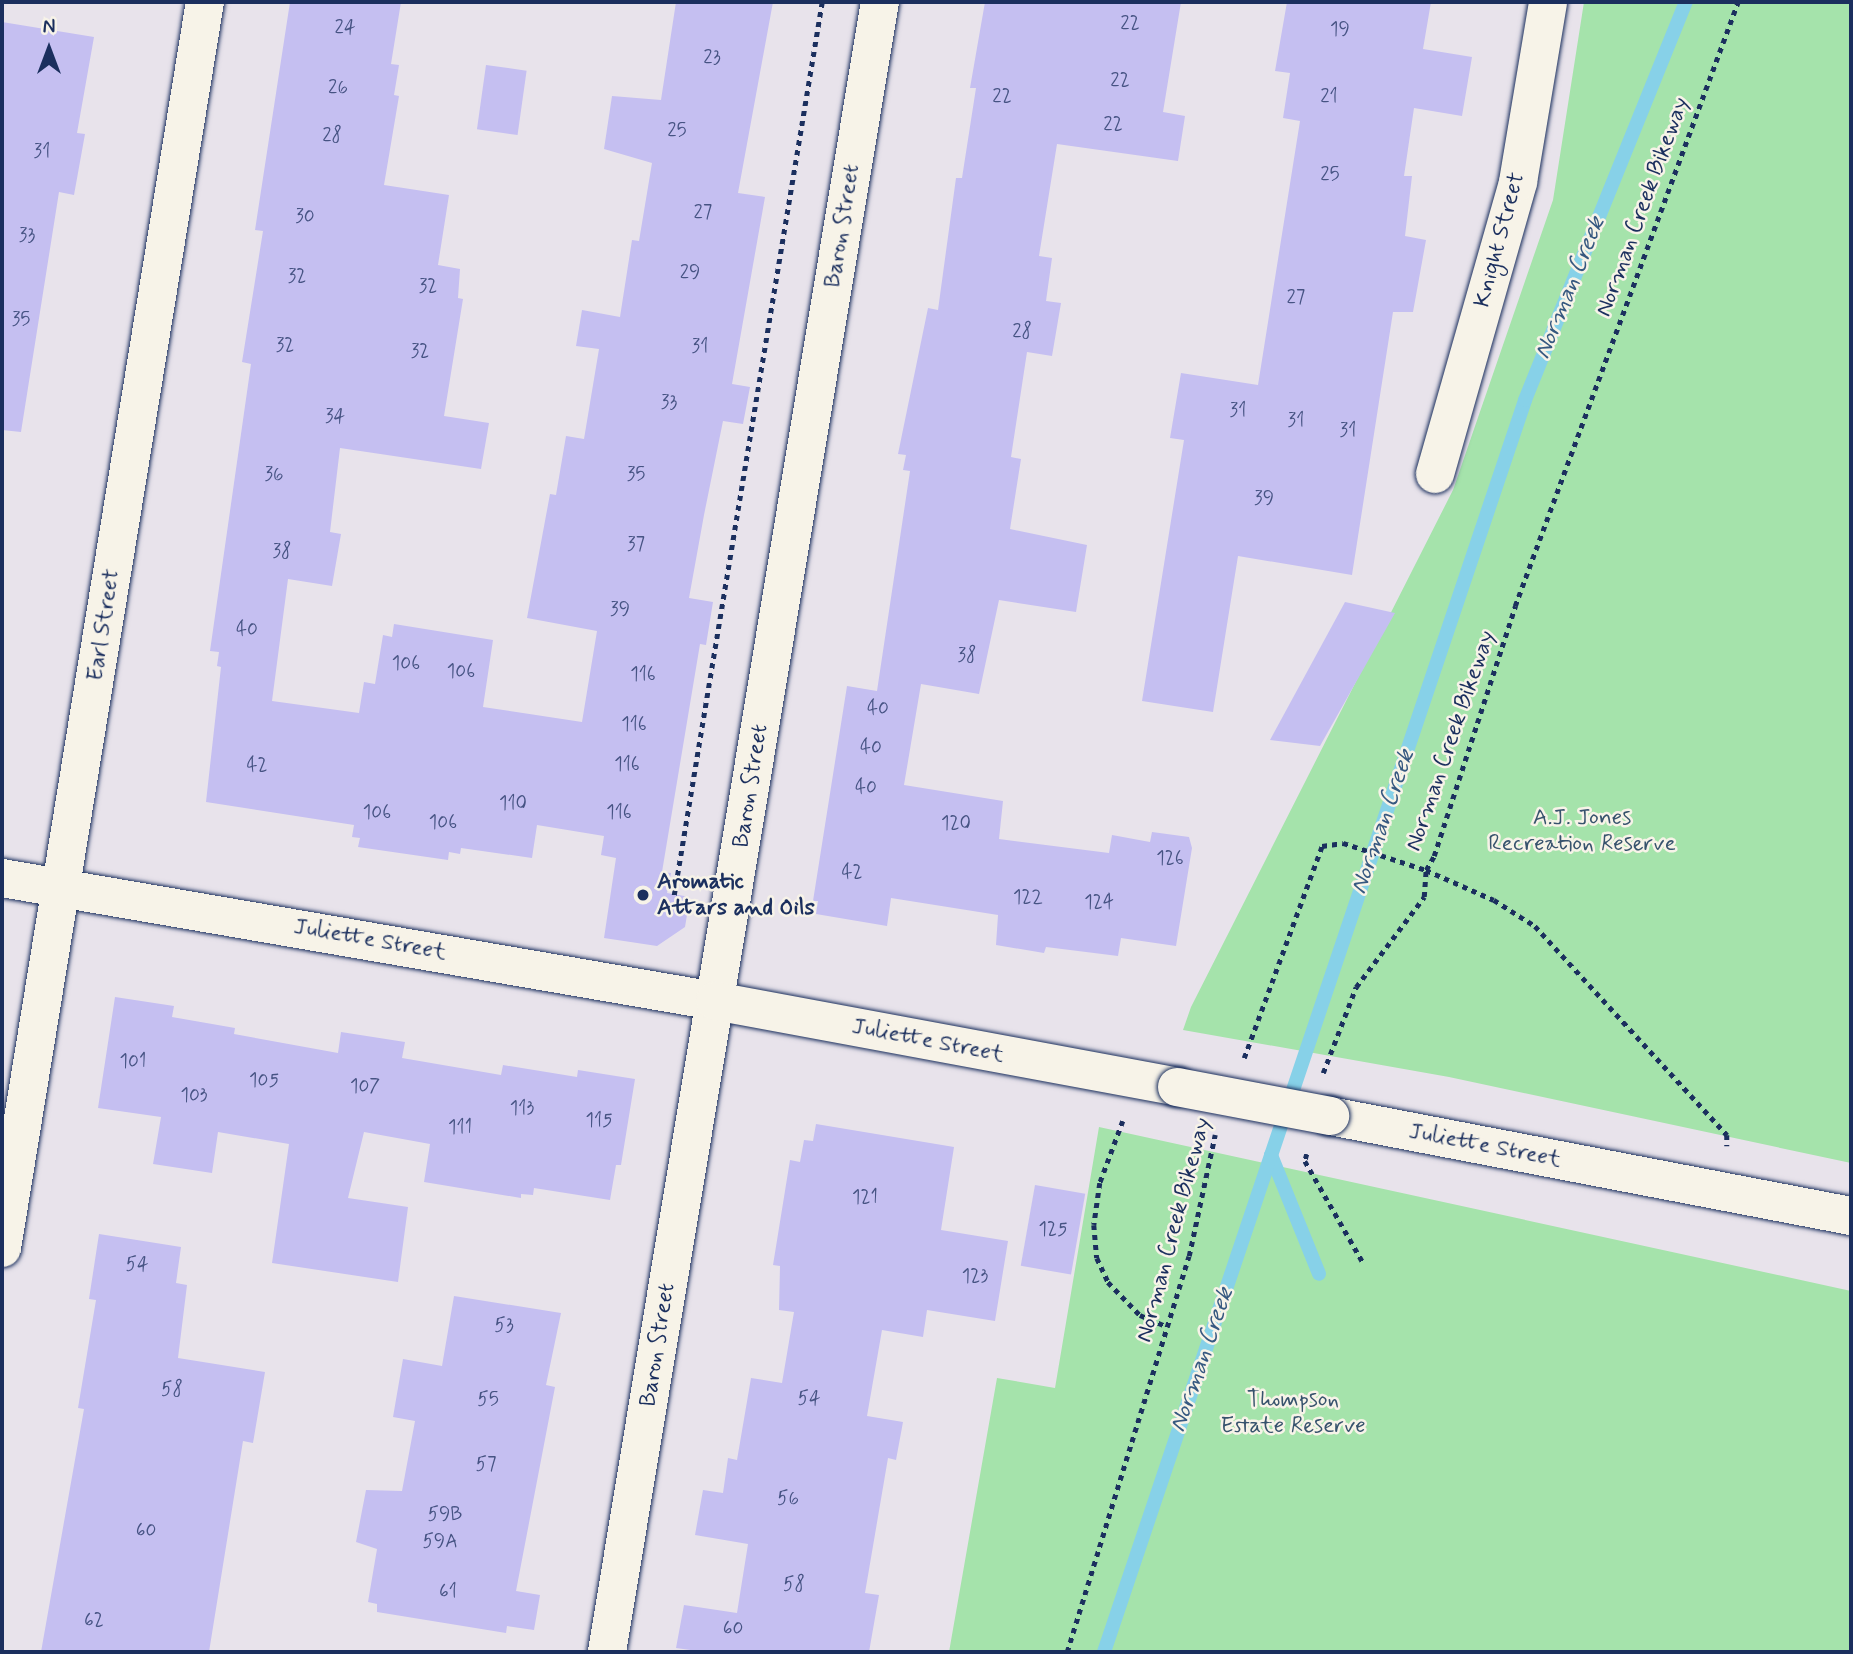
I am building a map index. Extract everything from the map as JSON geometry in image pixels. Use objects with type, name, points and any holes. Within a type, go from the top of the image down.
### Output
[{"type":"main road","name":"Earl Street","points":[[2,1248],[205,2]]},
{"type":"main road","name":"Baron Street","points":[[607,1652],[880,2]]},
{"type":"main road","name":"Knight Street","points":[[1435,474],[1518,181],[1548,2]]},
{"type":"main road","name":"Juliette Street","points":[[2,878],[63,886],[715,1001],[1177,1087],[1325,1102],[1851,1216]]},
{"type":"path","points":[[674,894],[822,2]]},
{"type":"path","name":"Norman Creek Bikeway","points":[[1240,1070],[1322,846],[1343,842],[1426,870],[1515,606],[1738,2]]},
{"type":"path","points":[[1325,1102],[1325,1062],[1356,987],[1424,897],[1426,870],[1494,900],[1535,926],[1727,1135],[1727,1146]]},
{"type":"path","points":[[1123,1121],[1100,1183],[1094,1225],[1097,1258],[1108,1282],[1140,1315],[1168,1327]]},
{"type":"path","name":"Norman Creek Bikeway","points":[[1067,1652],[1168,1327],[1220,1121]]},
{"type":"path","points":[[1308,1149],[1306,1161],[1364,1264]]},
{"type":"green space","name":"A.J. Jones Recreation Reserve","points":[[1584,2],[1851,2],[1851,1163],[1449,1077],[1183,1030],[1191,1007],[1453,490],[1553,200]]},
{"type":"green space","name":"Thompson Estate Reserve","points":[[1099,1127],[1851,1291],[1851,1652],[949,1652],[997,1378],[1055,1388]]},
{"type":"building","points":[[290,2],[401,2],[391,64],[399,65],[394,95],[399,96],[384,185],[449,195],[438,265],[460,269],[458,298],[463,299],[444,416],[489,423],[481,469],[340,448],[330,532],[341,534],[332,586],[288,579],[272,701],[359,713],[364,682],[375,684],[383,635],[392,637],[394,624],[493,640],[483,707],[582,722],[597,631],[527,618],[550,494],[556,495],[566,436],[584,439],[599,349],[576,346],[582,310],[620,317],[632,240],[639,241],[652,163],[604,149],[612,96],[661,100],[676,2],[773,2],[738,193],[765,197],[732,384],[750,387],[743,424],[723,421],[704,515],[689,598],[713,602],[706,645],[700,644],[662,872],[671,873],[667,893],[690,897],[685,927],[657,946],[604,938],[616,858],[601,855],[604,836],[537,825],[532,858],[461,848],[460,854],[449,852],[448,860],[358,847],[360,838],[352,837],[354,825],[206,802],[221,667],[217,666],[219,652],[210,651],[251,364],[242,362],[263,231],[255,230]]},
{"type":"building","points":[[985,2],[1181,2],[1163,112],[1185,116],[1178,161],[1057,144],[1039,256],[1052,258],[1046,301],[1061,303],[1052,356],[1027,352],[1011,457],[1021,459],[1010,529],[1087,545],[1076,612],[999,600],[979,694],[921,684],[904,785],[1003,801],[999,839],[1109,853],[1112,835],[1150,842],[1152,832],[1189,837],[1192,848],[1176,946],[1121,938],[1118,956],[1046,947],[1044,953],[996,945],[998,915],[891,898],[887,926],[816,914],[818,901],[813,901],[847,686],[877,691],[910,471],[903,470],[906,455],[898,454],[928,308],[938,310],[956,178],[962,178],[976,88],[970,88]]},
{"type":"building","points":[[1287,2],[1431,2],[1423,49],[1472,57],[1462,116],[1414,108],[1404,176],[1412,176],[1405,236],[1426,240],[1413,312],[1393,312],[1352,575],[1238,556],[1213,712],[1142,701],[1184,440],[1170,438],[1181,373],[1258,385],[1300,121],[1283,118],[1290,73],[1275,71]]},
{"type":"building","points":[[2,22],[94,37],[77,133],[85,134],[74,195],[59,192],[21,432],[2,430]]},
{"type":"building","points":[[486,65],[527,71],[518,135],[477,129]]},
{"type":"building","points":[[1345,602],[1395,613],[1320,746],[1270,740]]},
{"type":"building","points":[[115,997],[174,1006],[172,1017],[235,1028],[234,1034],[338,1053],[341,1032],[405,1042],[402,1058],[501,1075],[503,1065],[577,1077],[578,1070],[635,1079],[621,1165],[616,1165],[610,1200],[534,1188],[533,1195],[521,1194],[521,1198],[424,1182],[430,1144],[364,1132],[348,1198],[408,1207],[398,1282],[272,1263],[289,1144],[218,1132],[212,1173],[153,1164],[161,1117],[98,1108]]},
{"type":"building","points":[[816,1124],[954,1147],[941,1230],[1008,1241],[995,1321],[927,1310],[923,1337],[882,1330],[867,1416],[903,1422],[896,1460],[888,1458],[865,1593],[879,1595],[869,1652],[705,1652],[676,1648],[684,1605],[737,1613],[748,1544],[695,1535],[703,1490],[723,1493],[728,1458],[737,1460],[751,1378],[782,1383],[794,1312],[779,1310],[780,1266],[773,1265],[790,1160],[800,1162],[804,1140],[813,1141]]},
{"type":"building","points":[[1035,1185],[1085,1194],[1071,1275],[1021,1266]]},
{"type":"building","points":[[99,1234],[181,1247],[176,1283],[187,1285],[178,1358],[265,1372],[253,1443],[243,1441],[209,1652],[41,1652],[84,1409],[78,1408],[96,1300],[89,1299]]},
{"type":"building","points":[[454,1296],[561,1313],[546,1385],[555,1387],[516,1591],[540,1595],[534,1630],[507,1626],[506,1633],[377,1612],[377,1604],[368,1602],[377,1549],[356,1542],[366,1490],[402,1491],[415,1421],[393,1417],[403,1359],[442,1366]]},
{"type":"waterway","name":"Norman Creek","points":[[1104,1652],[1525,400],[1686,2]]},
{"type":"waterway","points":[[1271,1155],[1319,1274]]},
{"type":"place","name":"Aromatic Attars and Oils","points":[[643,895]]}]
